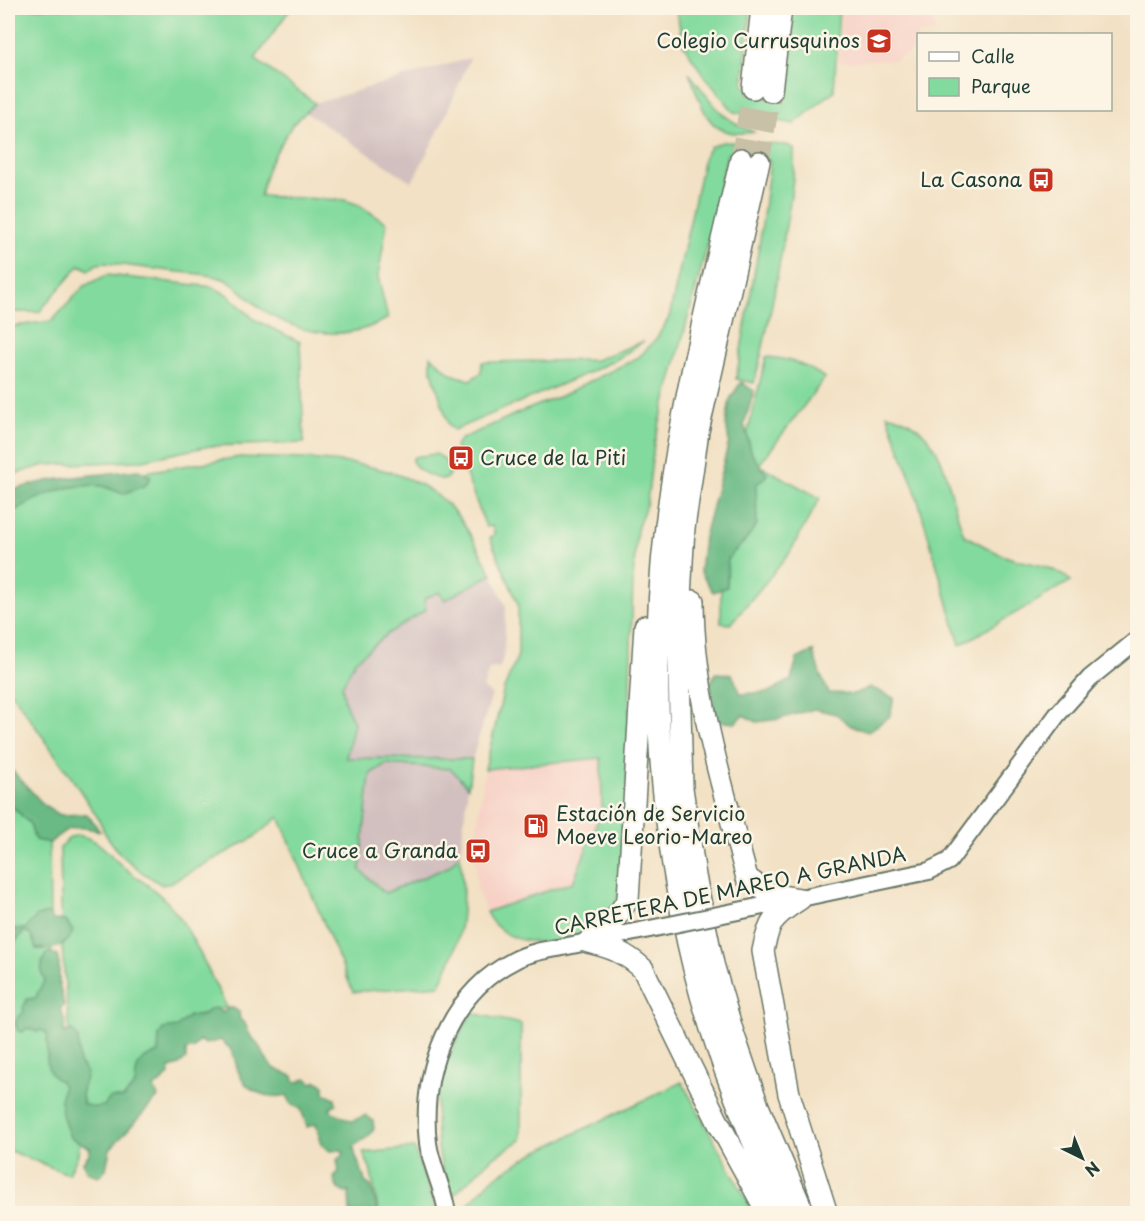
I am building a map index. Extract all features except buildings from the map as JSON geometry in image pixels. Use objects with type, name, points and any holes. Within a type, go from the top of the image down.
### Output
[{"type":"highway","points":[[762,8],[762,89],[781,8]]},
{"type":"highway","points":[[750,160],[665,527],[658,631],[658,714],[663,786],[676,878],[694,969],[740,1112],[784,1214]]},
{"type":"highway","points":[[689,429],[693,630],[705,710],[763,951],[789,1094],[827,1214]]},
{"type":"highway","points":[[689,429],[657,525],[645,629],[628,899],[642,969],[718,1122],[768,1214]]},
{"type":"highway","points":[[689,429],[678,631],[682,788],[697,887],[713,964],[758,1106],[804,1214]]},
{"type":"highway","points":[[747,878],[770,894],[800,899]]},
{"type":"highway","points":[[588,942],[607,929],[619,915],[628,899]]},
{"type":"highway","points":[[763,951],[768,929],[773,921],[778,914],[800,899]]},
{"type":"highway","points":[[588,942],[629,956],[642,969]]},
{"type":"street","name":"CARRETERA DE MAREO A GRANDA","points":[[447,1214],[428,1144],[427,1113],[432,1071],[448,1024],[469,997],[492,974],[515,959],[536,953],[929,871],[949,861],[1057,715],[1090,678],[1137,639]]},
{"type":"shaded area","name":"Colegio Currusquinos","points":[[841,8],[929,8],[936,33],[917,33],[917,49],[895,60],[839,62]]},
{"type":"shaded area","points":[[470,58],[443,122],[412,182],[305,112],[315,103]]},
{"type":"shaded area","points":[[492,574],[506,606],[504,654],[500,668],[489,669],[483,688],[492,695],[472,759],[345,758],[354,723],[345,703],[342,686],[355,661],[387,634],[426,611],[423,599],[439,592],[445,600]]},
{"type":"shaded area","name":"Estación de Servicio Moeve Leorio-Mareo","points":[[601,758],[602,810],[573,882],[486,912],[477,890],[475,841],[485,769]]},
{"type":"shaded area","points":[[386,764],[451,769],[468,787],[460,854],[448,867],[385,893],[360,870],[370,774]]},
{"type":"green space","points":[[8,8],[291,8],[255,59],[315,103],[292,125],[269,164],[260,196],[345,200],[359,205],[387,223],[378,277],[388,318],[357,331],[325,333],[309,330],[293,326],[263,310],[224,279],[202,274],[106,263],[97,264],[89,270],[80,265],[39,312],[14,312],[8,309]]},
{"type":"green space","points":[[676,8],[751,8],[743,85],[780,94],[783,91],[788,8],[839,8],[834,91],[794,124],[734,112],[702,73],[683,44]]},
{"type":"green space","points":[[689,73],[724,115],[754,132],[738,133],[716,126],[704,110]]},
{"type":"green space","points":[[722,142],[787,145],[794,149],[790,204],[759,365],[754,383],[736,379],[760,240],[770,161],[762,158],[750,159],[743,154],[727,154],[707,247],[654,444],[647,502],[637,529],[633,578],[626,825],[616,911],[579,936],[554,942],[527,941],[504,932],[493,923],[486,912],[573,882],[602,810],[601,758],[485,769],[504,689],[518,655],[518,604],[490,538],[495,534],[492,526],[486,527],[455,446],[461,439],[561,396],[639,357],[656,339],[669,318],[704,157],[710,147]]},
{"type":"green space","points":[[107,275],[213,287],[228,295],[255,320],[300,342],[304,443],[210,446],[138,461],[45,465],[8,476],[8,327],[52,321],[84,286]]},
{"type":"green space","points":[[644,341],[617,359],[588,373],[454,430],[449,426],[431,369],[431,356],[451,374],[470,380],[481,373],[482,362],[596,360]]},
{"type":"green space","points":[[766,357],[797,363],[825,378],[759,465],[820,498],[789,554],[731,624],[721,623],[721,564],[732,497]]},
{"type":"green space","points":[[741,382],[754,391],[744,424],[752,454],[767,475],[756,485],[757,524],[746,540],[728,558],[727,587],[713,592],[700,571],[704,537],[729,442],[726,424],[730,399]]},
{"type":"green space","points":[[887,414],[907,421],[923,432],[934,446],[948,479],[964,535],[1002,555],[1053,570],[1071,581],[960,645],[915,490]]},
{"type":"green space","points":[[435,454],[447,464],[450,473],[446,479],[427,474],[412,461],[414,457]]},
{"type":"green space","points":[[240,457],[356,464],[413,481],[437,495],[457,515],[492,574],[445,600],[439,592],[424,599],[426,610],[387,634],[355,661],[342,686],[345,703],[354,723],[346,758],[472,759],[468,787],[451,769],[386,764],[370,774],[360,870],[385,893],[448,867],[460,854],[463,890],[461,926],[455,949],[440,985],[353,992],[279,817],[253,838],[170,883],[162,885],[143,873],[120,854],[75,783],[12,693],[8,691],[8,494],[64,481],[144,472]]},
{"type":"green space","points":[[138,470],[151,476],[146,485],[123,494],[101,486],[76,486],[40,497],[8,515],[8,492],[56,480]]},
{"type":"green space","points":[[813,651],[829,693],[854,694],[870,687],[894,698],[890,716],[868,732],[851,726],[836,714],[814,709],[779,719],[757,722],[743,715],[735,723],[716,721],[710,683],[716,673],[732,674],[741,694],[769,692],[791,680],[797,659]]},
{"type":"green space","points":[[8,766],[44,805],[60,815],[87,814],[100,831],[78,827],[67,830],[50,843],[35,840],[30,824],[8,802]]},
{"type":"green space","points":[[8,792],[49,834],[50,929],[54,981],[81,1137],[77,1158],[68,1174],[8,1150]]},
{"type":"green space","points":[[76,835],[90,839],[101,846],[171,906],[189,933],[227,1007],[197,1015],[183,1023],[129,1097],[88,1129],[69,1028],[62,946],[60,848],[68,839]]},
{"type":"green space","points":[[49,913],[53,920],[66,921],[73,931],[63,945],[36,949],[31,935],[25,931],[13,944],[8,945],[8,929],[25,929],[37,916]]},
{"type":"green space","points":[[49,952],[57,955],[59,964],[59,983],[64,1005],[60,1009],[65,1022],[64,1032],[72,1030],[78,1038],[79,1063],[87,1073],[82,1091],[83,1104],[93,1107],[104,1106],[110,1098],[123,1098],[135,1085],[137,1068],[142,1060],[158,1053],[159,1036],[163,1029],[177,1027],[189,1016],[203,1016],[209,1009],[216,1008],[222,1013],[228,1008],[233,1008],[239,1012],[240,1020],[244,1022],[250,1036],[272,1067],[293,1076],[294,1081],[299,1082],[306,1078],[312,1083],[317,1081],[324,1085],[324,1093],[335,1098],[336,1104],[330,1108],[331,1111],[352,1121],[366,1115],[373,1121],[374,1129],[369,1136],[354,1146],[354,1150],[365,1182],[371,1186],[378,1213],[350,1213],[349,1192],[345,1193],[337,1188],[334,1178],[339,1171],[337,1160],[344,1154],[342,1150],[330,1151],[322,1145],[316,1124],[307,1127],[301,1109],[291,1104],[287,1095],[266,1095],[247,1085],[242,1080],[231,1050],[221,1040],[206,1044],[199,1040],[194,1048],[186,1050],[186,1059],[170,1068],[169,1075],[154,1088],[158,1097],[110,1149],[106,1169],[99,1176],[88,1172],[83,1162],[90,1148],[70,1137],[65,1124],[61,1106],[63,1087],[60,1081],[50,1073],[48,1067],[47,1033],[27,1028],[23,1032],[18,1031],[15,1023],[24,1012],[23,1008],[27,999],[36,998],[45,980],[42,965]]},
{"type":"green space","points":[[472,1013],[521,1024],[521,1140],[492,1158],[454,1195],[441,1163],[436,1123],[437,1096],[445,1064]]},
{"type":"green space","points":[[682,1082],[754,1213],[463,1213],[492,1179],[532,1154]]},
{"type":"green space","points":[[414,1148],[435,1213],[379,1213],[370,1168],[363,1153]]},
{"type":"tunnel","points":[[741,159],[753,88]]},
{"type":"tunnel","points":[[759,162],[771,91]]},
{"type":"place","name":"Colegio Currusquinos","points":[[879,41]]},
{"type":"place","name":"La Casona","points":[[1041,180]]},
{"type":"place","name":"Cruce de la Piti","points":[[461,458]]},
{"type":"place","name":"Estación de Servicio Moeve Leorio-Mareo","points":[[536,826]]},
{"type":"place","name":"Cruce a Granda","points":[[478,851]]}]
